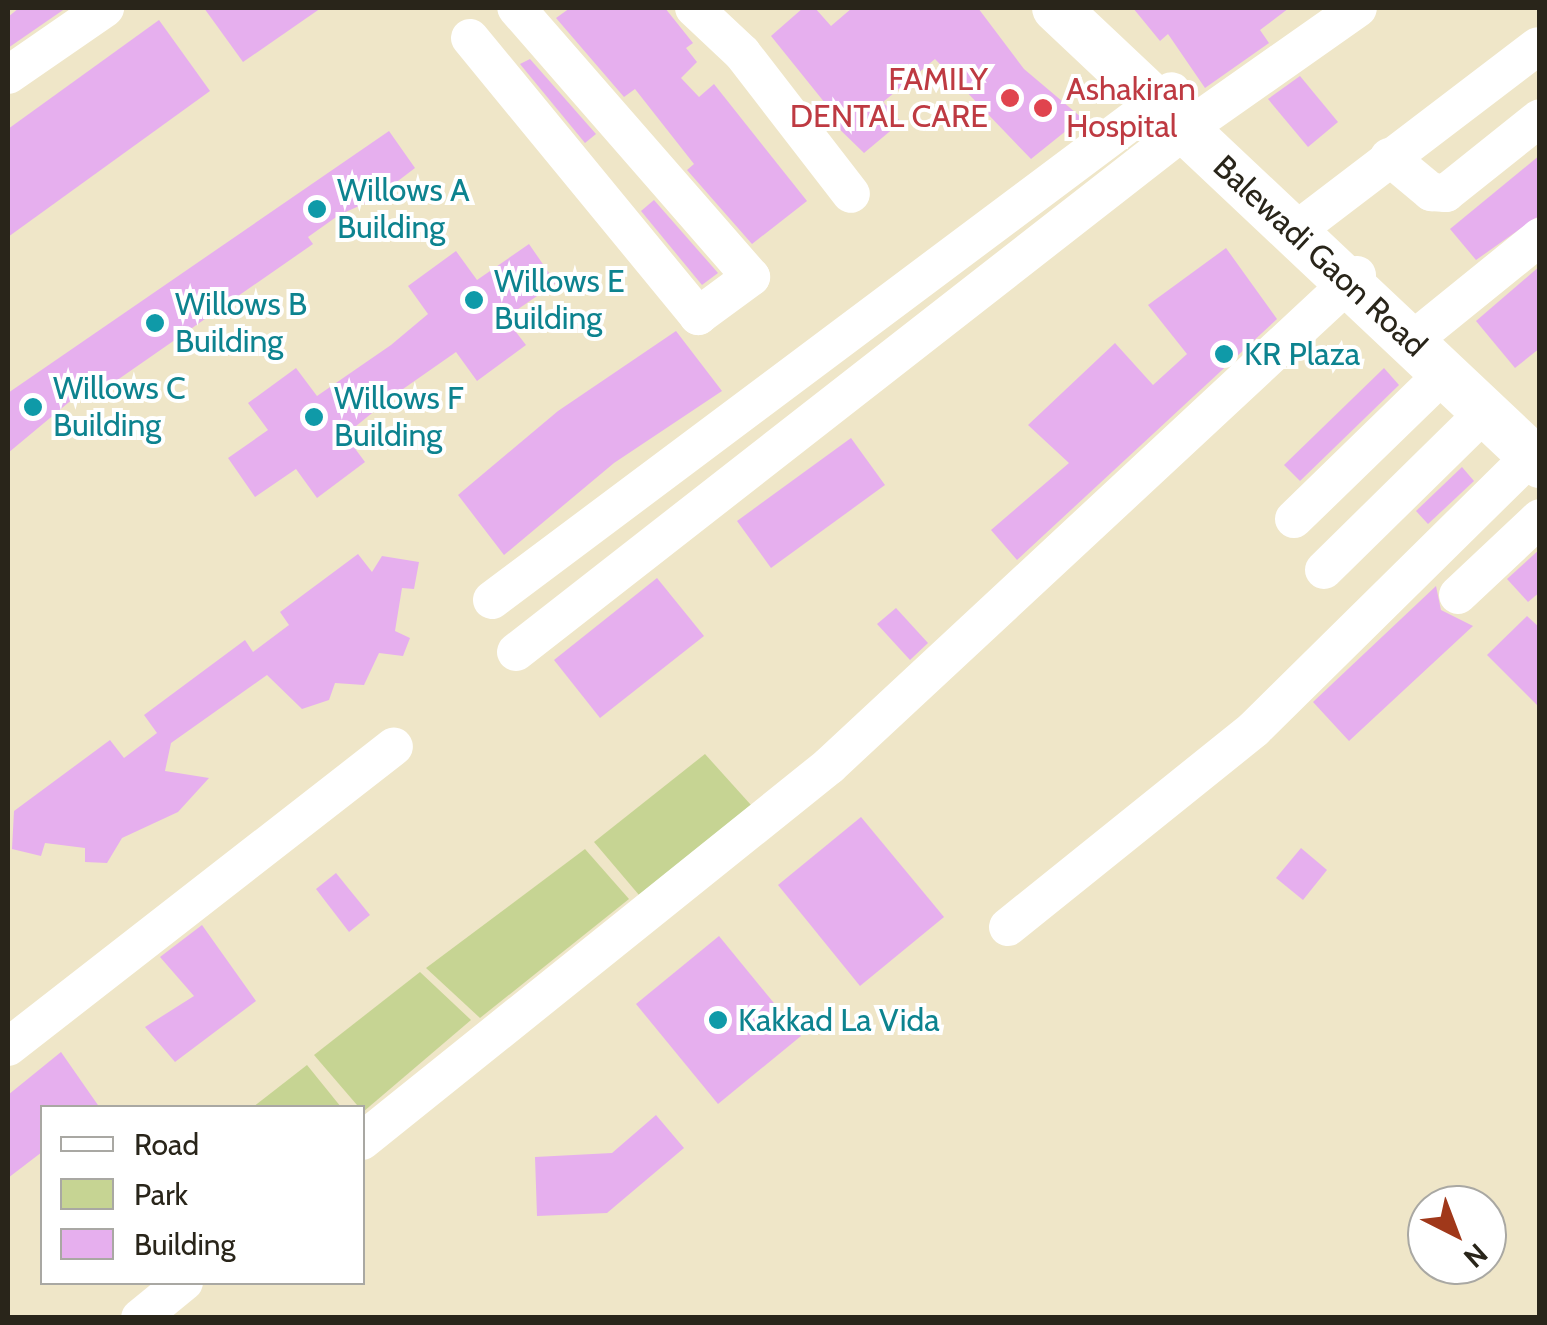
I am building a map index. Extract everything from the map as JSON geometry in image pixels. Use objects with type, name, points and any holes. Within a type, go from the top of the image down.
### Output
[{"type":"main road","name":"Balewadi Gaon Road","points":[[1056,8],[1306,222],[1353,279]]},
{"type":"main road","name":"Balewadi Gaon Road","points":[[1083,8],[1179,111],[1537,456]]},
{"type":"main road","name":"Balewadi Gaon Road","points":[[1432,354],[1486,412],[1537,456]]},
{"type":"street","points":[[8,75],[105,8]]},
{"type":"street","points":[[694,8],[742,53],[851,194]]},
{"type":"street","points":[[492,600],[1179,111],[1358,8]]},
{"type":"street","points":[[521,16],[751,277],[698,316],[495,67],[466,41],[521,16]]},
{"type":"street","points":[[495,67],[521,16]]},
{"type":"street","points":[[1306,222],[1538,46]]},
{"type":"street","points":[[516,652],[1179,111]]},
{"type":"street","points":[[1389,158],[1432,192],[1446,192],[1540,118]]},
{"type":"street","points":[[1294,519],[1432,354],[1540,237]]},
{"type":"street","points":[[365,1139],[829,766],[1353,279]]},
{"type":"street","points":[[1324,570],[1486,412]]},
{"type":"street","points":[[1008,927],[1254,729],[1537,456]]},
{"type":"street","points":[[1458,594],[1540,518]]},
{"type":"street","points":[[8,1047],[394,746]]},
{"type":"street","points":[[140,1318],[185,1295]]},
{"type":"green space","points":[[705,754],[751,805],[639,895],[594,842]]},
{"type":"green space","points":[[585,849],[629,899],[480,1018],[426,968]]},
{"type":"green space","points":[[420,972],[471,1020],[365,1110],[365,1105],[357,1105],[314,1055]]},
{"type":"green space","points":[[307,1065],[339,1105],[256,1105]]},
{"type":"building","points":[[19,8],[66,8],[8,48],[8,17]]},
{"type":"building","points":[[204,8],[321,8],[243,62]]},
{"type":"building","points":[[570,8],[665,8],[693,43],[686,48],[697,62],[681,78],[699,97],[714,84],[807,201],[752,244],[687,170],[694,164],[635,89],[624,97],[556,18]]},
{"type":"building","points":[[803,8],[815,8],[831,26],[852,8],[978,8],[1024,69],[1082,118],[1031,159],[935,59],[883,102],[901,122],[864,153],[828,118],[833,113],[771,36]]},
{"type":"building","points":[[1133,8],[1289,8],[1260,30],[1269,43],[1205,88],[1168,34],[1160,41]]},
{"type":"building","points":[[159,20],[210,91],[8,237],[8,129]]},
{"type":"building","points":[[530,59],[596,134],[585,143],[520,64]]},
{"type":"building","points":[[1300,76],[1338,122],[1308,147],[1268,99]]},
{"type":"building","points":[[389,131],[415,168],[394,184],[397,189],[339,215],[308,237],[313,244],[113,383],[92,383],[8,453],[8,393]]},
{"type":"building","points":[[1540,155],[1540,215],[1476,260],[1450,229]]},
{"type":"building","points":[[654,200],[718,273],[702,285],[641,211]]},
{"type":"building","points":[[529,244],[556,283],[505,318],[526,345],[477,381],[456,352],[393,396],[345,435],[365,462],[317,498],[296,469],[255,497],[228,458],[268,430],[248,403],[296,368],[317,396],[391,345],[428,314],[408,286],[456,251],[477,280]]},
{"type":"building","points":[[1226,248],[1277,319],[1017,560],[991,530],[1069,463],[1028,425],[1115,343],[1153,385],[1187,354],[1148,305]]},
{"type":"building","points":[[1540,266],[1540,348],[1515,368],[1476,321]]},
{"type":"building","points":[[676,331],[722,391],[614,463],[504,555],[458,495],[558,411]]},
{"type":"building","points":[[1384,368],[1399,385],[1300,481],[1284,465]]},
{"type":"building","points":[[851,438],[885,485],[771,568],[737,521]]},
{"type":"building","points":[[1462,467],[1474,481],[1428,524],[1416,511]]},
{"type":"building","points":[[1540,549],[1540,592],[1528,602],[1507,579]]},
{"type":"building","points":[[358,554],[372,572],[382,556],[419,562],[414,589],[402,588],[395,631],[410,638],[403,656],[379,653],[364,685],[335,683],[329,700],[302,709],[267,675],[171,743],[165,771],[209,778],[178,812],[122,838],[107,863],[85,862],[85,848],[45,843],[41,856],[12,849],[14,811],[110,740],[124,758],[157,733],[144,715],[245,640],[253,652],[289,625],[280,612]]},
{"type":"building","points":[[657,578],[704,636],[600,718],[554,660]]},
{"type":"building","points":[[1436,586],[1441,610],[1473,626],[1349,741],[1313,702]]},
{"type":"building","points":[[896,608],[928,643],[910,660],[877,624]]},
{"type":"building","points":[[1527,616],[1540,628],[1540,708],[1487,655]]},
{"type":"building","points":[[861,817],[944,917],[860,986],[778,885]]},
{"type":"building","points":[[1301,848],[1327,870],[1303,900],[1276,878]]},
{"type":"building","points":[[336,873],[370,915],[349,932],[316,889]]},
{"type":"building","points":[[202,925],[256,1001],[175,1062],[145,1027],[194,996],[160,957]]},
{"type":"building","name":"Kakkad La Vida","points":[[719,936],[801,1036],[718,1104],[636,1004]]},
{"type":"building","points":[[61,1052],[98,1105],[40,1105],[40,1154],[8,1178],[8,1095]]},
{"type":"building","points":[[656,1115],[684,1148],[607,1213],[537,1216],[535,1157],[612,1153]]},
{"type":"place","name":"FAMILY DENTAL CARE","points":[[1010,98]]},
{"type":"place","name":"Ashakiran Hospital","points":[[1043,108]]},
{"type":"place","name":"Willows A Building","points":[[317,209]]},
{"type":"place","name":"Willows E Building","points":[[474,300]]},
{"type":"place","name":"Willows B Building","points":[[155,323]]},
{"type":"place","name":"KR Plaza","points":[[1224,354]]},
{"type":"place","name":"Willows C Building","points":[[33,407]]},
{"type":"place","name":"Willows F Building","points":[[314,417]]},
{"type":"place","name":"Kakkad La Vida","points":[[718,1020]]}]
